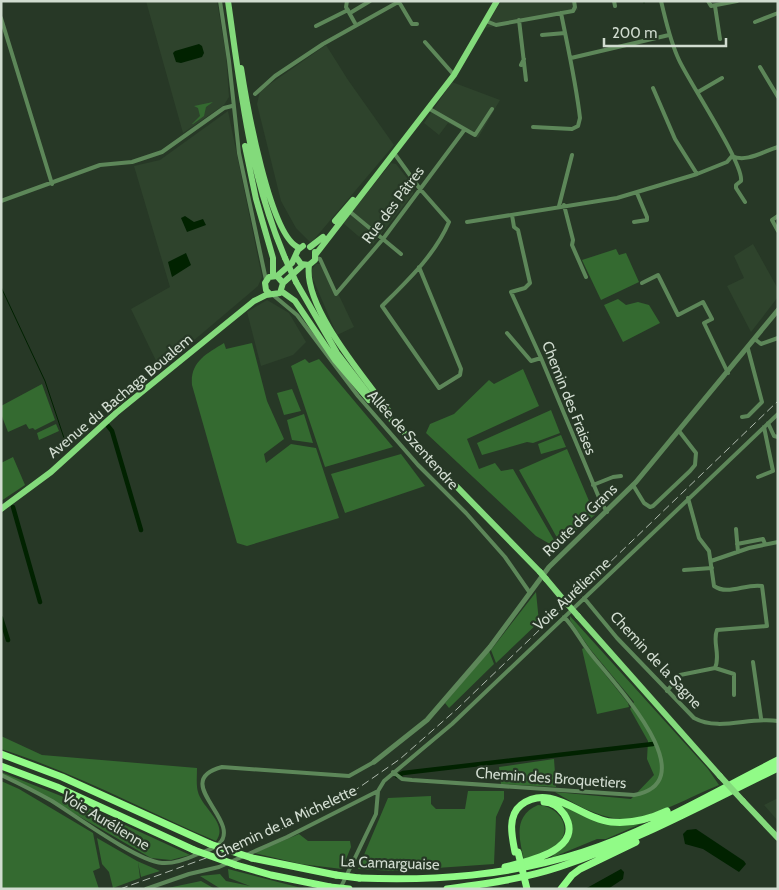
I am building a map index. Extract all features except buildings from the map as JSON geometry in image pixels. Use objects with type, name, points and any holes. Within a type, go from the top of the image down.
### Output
[{"type":"highway","name":"La Camarguaise","points":[[1,754],[62,777],[210,844],[252,858],[336,876],[436,879],[505,872],[566,857],[636,831],[778,760]]},
{"type":"highway","name":"La Camarguaise","points":[[1,766],[57,787],[194,850],[236,865],[271,875],[330,887],[350,889]]},
{"type":"highway","name":"La Camarguaise","points":[[447,889],[514,879],[557,868],[631,840],[778,768]]},
{"type":"highway","points":[[525,889],[512,821],[518,808],[529,800],[545,798],[556,800],[593,817],[610,822],[626,822],[654,816],[718,790]]},
{"type":"highway","points":[[436,879],[490,870],[551,853],[562,843],[568,831],[564,814],[558,807],[548,802],[538,802],[528,805],[521,812],[516,820],[517,852]]},
{"type":"highway","points":[[561,889],[572,874],[580,869],[659,830],[708,803]]},
{"type":"highway","points":[[330,887],[341,889]]},
{"type":"main road","points":[[228,1],[246,151],[260,215],[273,258],[272,277]]},
{"type":"main road","points":[[232,28],[237,44],[254,140],[270,197],[290,242],[300,248],[310,247],[318,242],[339,220],[376,176],[454,75],[497,1]]},
{"type":"main road","points":[[238,80],[255,173],[285,258],[296,282],[334,347],[376,404],[540,572],[720,776],[778,838]]},
{"type":"main road","points":[[254,302],[276,293],[283,283],[316,256],[339,220]]},
{"type":"main road","points":[[310,247],[316,256]]},
{"type":"main road","points":[[254,302],[272,277],[296,257],[300,248]]},
{"type":"main road","points":[[296,257],[306,265],[310,287],[334,336],[398,426]]},
{"type":"main road","points":[[272,277],[283,283]]},
{"type":"main road","points":[[264,288],[295,301],[320,340],[362,394],[376,404]]},
{"type":"main road","name":"Avenue du Bachaga Boualem","points":[[1,509],[50,472],[126,404],[254,302]]},
{"type":"street","points":[[220,1],[239,153],[264,270],[272,277]]},
{"type":"street","points":[[347,1],[349,11],[356,25]]},
{"type":"street","points":[[316,26],[370,1]]},
{"type":"street","points":[[486,21],[496,24],[572,11],[575,7],[574,1]]},
{"type":"street","points":[[661,1],[669,35],[679,59],[730,149],[742,177],[736,188],[745,202]]},
{"type":"street","points":[[708,1],[709,6],[737,1]]},
{"type":"street","points":[[255,94],[275,76],[356,25],[400,2],[412,24],[417,24]]},
{"type":"street","points":[[715,6],[720,39]]},
{"type":"street","points":[[533,127],[572,129],[578,126],[580,118],[571,58],[561,13]]},
{"type":"street","points":[[755,22],[778,13]]},
{"type":"street","points":[[1,18],[52,184]]},
{"type":"street","points":[[519,20],[526,80]]},
{"type":"street","points":[[542,35],[565,33]]},
{"type":"street","points":[[571,58],[669,35]]},
{"type":"street","points":[[425,42],[454,75]]},
{"type":"street","points":[[521,65],[524,59]]},
{"type":"street","points":[[760,67],[778,97]]},
{"type":"street","points":[[698,92],[722,78]]},
{"type":"street","points":[[653,88],[676,139],[697,174]]},
{"type":"street","points":[[1,201],[100,165],[132,162],[162,152],[224,108],[232,106]]},
{"type":"street","points":[[428,108],[475,135],[492,109]]},
{"type":"street","name":"Rue des Pâtres","points":[[316,256],[320,259],[336,294],[383,239],[465,129]]},
{"type":"street","points":[[732,156],[737,159],[748,158],[778,147]]},
{"type":"street","points":[[394,153],[420,189],[449,222],[444,234],[419,267],[415,273],[382,306],[439,388],[460,375],[461,369],[424,275],[419,267]]},
{"type":"street","points":[[559,206],[572,155]]},
{"type":"street","points":[[467,222],[617,198],[697,174],[727,162],[732,156]]},
{"type":"street","points":[[634,222],[647,220],[637,193]]},
{"type":"street","points":[[564,205],[573,240],[572,244],[586,277]]},
{"type":"street","points":[[348,209],[401,254]]},
{"type":"street","name":"Chemin des Fraises","points":[[512,215],[514,227],[518,230],[530,283],[525,288],[511,292],[594,485],[608,512]]},
{"type":"street","points":[[778,216],[772,220],[778,231]]},
{"type":"street","points":[[415,273],[424,275]]},
{"type":"street","points":[[642,283],[658,275],[678,315],[704,302],[712,319],[704,323],[728,373]]},
{"type":"street","name":"Allée de Szentendre","points":[[276,293],[280,301],[297,315],[358,396],[418,465],[466,513],[505,557],[530,593]]},
{"type":"street","name":"Route de Grans","points":[[374,762],[427,720],[490,647],[563,552],[608,512],[633,485],[756,340],[778,310]]},
{"type":"street","points":[[507,333],[531,362],[541,358]]},
{"type":"street","points":[[756,340],[760,344],[778,338]]},
{"type":"street","points":[[742,417],[748,416],[762,402],[748,349]]},
{"type":"street","name":"Voie Aurélienne","points":[[379,789],[393,772],[452,724],[778,414]]},
{"type":"street","points":[[766,425],[774,436],[778,437]]},
{"type":"street","points":[[758,477],[770,474],[773,469],[766,425]]},
{"type":"street","points":[[633,485],[644,502],[650,507],[654,506],[690,471],[695,465],[696,453],[679,431]]},
{"type":"street","points":[[594,485],[613,476],[621,476]]},
{"type":"street","points":[[688,498],[699,538],[709,551],[716,588],[734,589],[762,586],[767,626],[717,630],[715,636],[718,655],[715,668]]},
{"type":"street","points":[[736,529],[738,552]]},
{"type":"street","points":[[737,544],[762,539],[765,544]]},
{"type":"street","points":[[711,561],[765,544],[778,542]]},
{"type":"street","points":[[684,570],[712,568]]},
{"type":"street","name":"Chemin de la Sagne","points":[[584,598],[617,638],[694,718],[701,722],[723,724],[761,718],[778,721]]},
{"type":"street","name":"Chemin des Broquetiers","points":[[393,772],[402,779],[412,780],[634,795],[646,793],[656,787],[661,781],[662,769],[653,740],[633,704],[590,653],[577,631],[564,617]]},
{"type":"street","points":[[753,662],[761,718]]},
{"type":"street","points":[[667,691],[680,675],[715,668],[734,674],[734,695]]},
{"type":"street","name":"Voie Aurélienne","points":[[1,775],[50,800],[145,858],[170,863],[210,850],[222,840],[224,826],[204,792],[203,781],[207,773],[213,769],[222,767],[348,776],[357,773],[374,762]]},
{"type":"street","points":[[341,889],[376,814],[379,789]]},
{"type":"street","name":"Chemin de la Michelette","points":[[146,889],[189,874],[219,867],[287,837],[379,789]]},
{"type":"shaded area","points":[[146,1],[217,1],[226,55],[229,97],[224,105],[183,133]]},
{"type":"shaded area","points":[[501,1],[576,1],[578,10],[485,28]]},
{"type":"shaded area","points":[[199,44],[202,46],[204,53],[202,57],[181,63],[176,62],[173,53],[175,51]]},
{"type":"shaded area","points":[[326,45],[394,145],[311,243],[296,228],[281,201],[257,104],[260,91]]},
{"type":"shaded area","points":[[452,82],[500,100],[478,138],[448,123],[439,135],[424,123]]},
{"type":"shaded area","points":[[213,102],[206,107],[204,116],[192,124],[200,116],[198,108],[194,106]]},
{"type":"shaded area","points":[[228,111],[262,277],[258,286],[160,369],[131,309],[170,287],[134,166],[160,160]]},
{"type":"shaded area","points":[[391,163],[396,164],[414,187],[413,194],[371,247],[343,223]]},
{"type":"shaded area","points":[[185,216],[194,222],[203,219],[206,225],[187,232],[181,218]]},
{"type":"shaded area","points":[[753,244],[778,289],[778,297],[751,332],[727,286],[744,278],[734,256]]},
{"type":"shaded area","points":[[616,249],[619,255],[626,253],[639,282],[601,300],[582,260]]},
{"type":"shaded area","points":[[186,253],[191,265],[172,277],[168,262]]},
{"type":"shaded area","points":[[316,264],[324,264],[354,327],[337,335],[310,272]]},
{"type":"shaded area","points":[[618,299],[626,305],[638,302],[649,305],[660,323],[623,342],[604,305]]},
{"type":"shaded area","points":[[267,300],[289,313],[306,342],[293,355],[261,366],[247,312]]},
{"type":"shaded area","points":[[224,343],[226,349],[252,343],[267,401],[284,439],[264,454],[266,463],[291,444],[316,448],[339,518],[247,546],[237,543],[192,385],[192,377],[196,365],[205,355]]},
{"type":"shaded area","points":[[305,359],[309,363],[319,359],[393,447],[325,467],[291,366]]},
{"type":"shaded area","points":[[523,369],[539,406],[467,439],[479,469],[495,463],[501,471],[513,469],[557,548],[536,536],[426,433],[430,424],[454,414],[489,380],[494,384]]},
{"type":"shaded area","points":[[42,384],[55,420],[35,430],[33,428],[29,429],[26,424],[8,432],[1,414],[1,406]]},
{"type":"shaded area","points":[[292,389],[301,411],[284,415],[277,393]]},
{"type":"shaded area","points":[[551,410],[560,433],[533,443],[527,442],[482,455],[477,443]]},
{"type":"shaded area","points":[[304,414],[313,443],[292,440],[287,420]]},
{"type":"shaded area","points":[[56,424],[59,431],[39,440],[37,433]]},
{"type":"shaded area","points":[[561,435],[566,447],[541,454],[538,444]]},
{"type":"shaded area","points":[[567,449],[595,515],[560,543],[519,470]]},
{"type":"shaded area","points":[[401,454],[425,486],[345,513],[331,474]]},
{"type":"shaded area","points":[[13,457],[25,485],[1,501],[1,463]]},
{"type":"shaded area","points":[[536,592],[539,622],[496,663],[491,650]]},
{"type":"shaded area","points":[[570,616],[708,769],[719,785],[670,807],[631,819],[619,819],[594,812],[555,792],[631,799],[654,775],[647,759],[648,741],[630,709],[634,702],[590,649],[570,620]]},
{"type":"shaded area","points":[[584,648],[628,703],[629,707],[597,714],[582,649]]},
{"type":"shaded area","points":[[489,651],[494,664],[449,708],[445,703]]},
{"type":"shaded area","points":[[1,736],[42,755],[197,768],[198,792],[200,798],[217,822],[219,835],[216,841],[83,780],[1,749]]},
{"type":"shaded area","points":[[554,759],[556,787],[501,784],[499,767]]},
{"type":"shaded area","points":[[1,772],[71,800],[190,855],[171,860],[151,858],[49,799],[1,774]]},
{"type":"shaded area","points":[[1,781],[19,789],[93,833],[100,868],[93,871],[99,889],[1,889]]},
{"type":"shaded area","points":[[468,791],[504,791],[504,799],[496,817],[494,864],[394,871],[358,869],[388,798],[431,796],[431,804],[436,809],[465,809]]},
{"type":"shaded area","points":[[778,798],[778,821],[764,805]]},
{"type":"shaded area","points":[[562,804],[590,817],[643,823],[606,839],[597,839],[551,858],[568,840]]},
{"type":"shaded area","points":[[538,805],[546,806],[558,814],[564,826],[564,833],[556,846],[524,860],[520,836],[521,821],[530,810]]},
{"type":"shaded area","points":[[696,829],[746,864],[739,872],[703,849],[685,844],[683,834],[687,830]]},
{"type":"shaded area","points":[[299,834],[308,841],[350,841],[351,847],[342,869],[301,864],[254,853]]},
{"type":"shaded area","points":[[97,838],[137,861],[160,871],[141,877],[138,862],[140,878],[113,888],[109,872],[102,864]]},
{"type":"shaded area","points":[[228,869],[305,889],[221,889],[200,876],[220,874],[226,881],[250,886],[229,878]]},
{"type":"shaded area","points":[[621,869],[624,872],[623,879],[608,889],[585,889]]},
{"type":"shaded area","points":[[201,881],[215,889],[163,889]]},
{"type":"waterway","points":[[1,287],[45,381],[65,441]]},
{"type":"waterway","points":[[108,426],[112,431],[141,530]]},
{"type":"waterway","points":[[13,507],[40,602]]},
{"type":"waterway","points":[[1,618],[8,640]]},
{"type":"waterway","points":[[397,776],[403,773],[653,744]]},
{"type":"railway","points":[[120,889],[270,835],[354,791],[400,759],[457,709],[778,401]]}]
